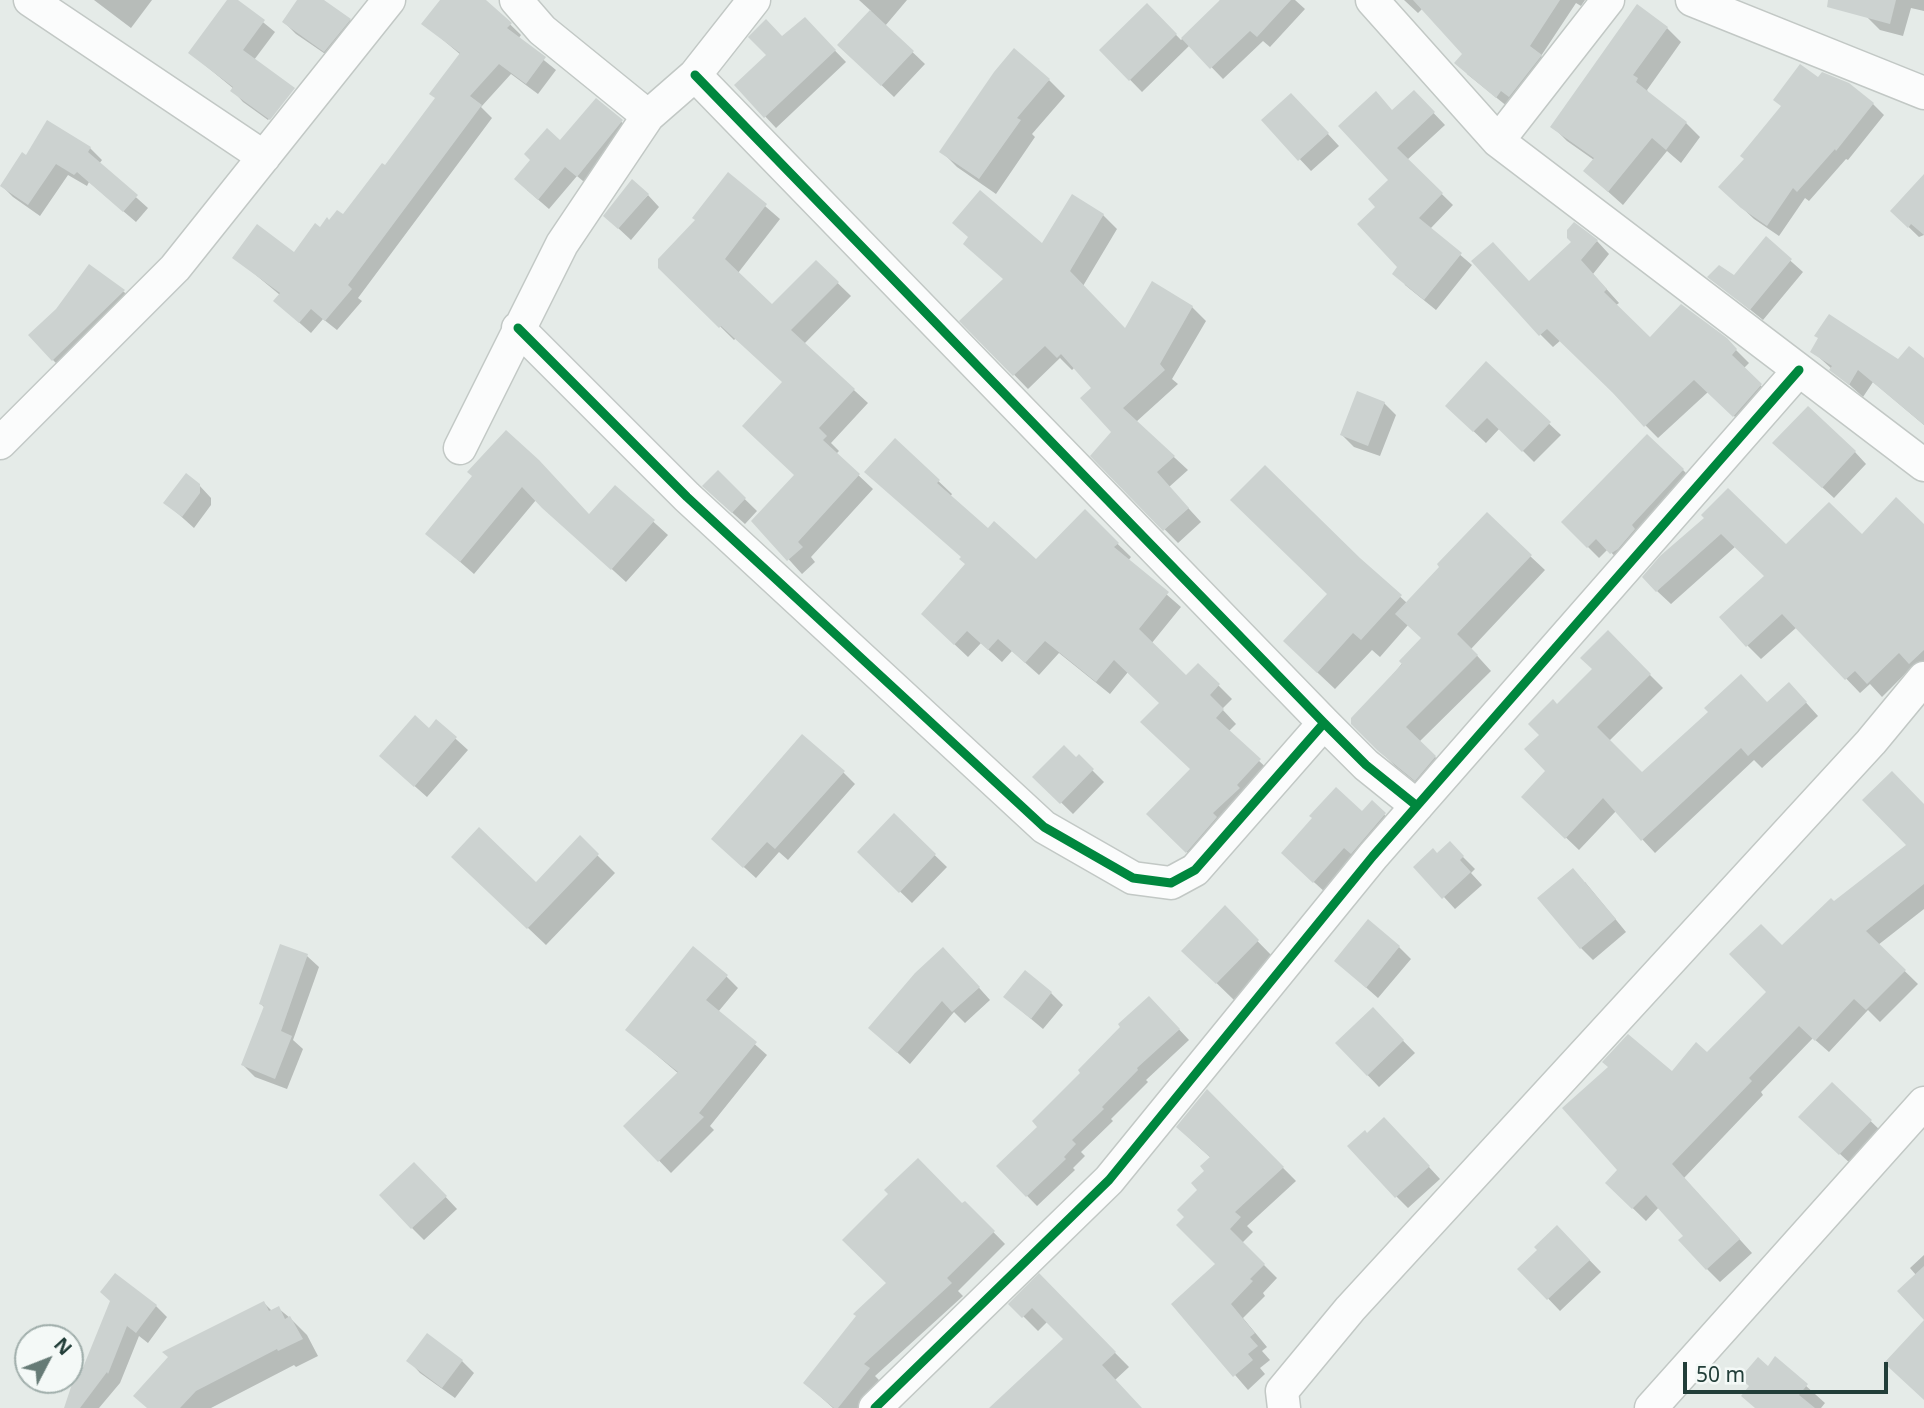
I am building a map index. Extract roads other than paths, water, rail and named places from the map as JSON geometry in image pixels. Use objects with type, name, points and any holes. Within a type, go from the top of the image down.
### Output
[{"type":"street","points":[[30,0],[264,157]]},
{"type":"street","points":[[0,443],[175,268],[389,0]]},
{"type":"street","points":[[516,0],[542,30],[648,116]]},
{"type":"street","points":[[460,448],[562,244],[648,116],[695,75],[754,0]]},
{"type":"street","points":[[1372,0],[1498,141],[1924,465]]},
{"type":"street","points":[[1498,141],[1608,0]]},
{"type":"street","points":[[1692,0],[1924,93]]},
{"type":"street","points":[[695,75],[1324,723],[1366,765],[1417,806]]},
{"type":"street","points":[[518,328],[687,497],[1044,827],[1133,878],[1171,883],[1195,870],[1324,723]]},
{"type":"street","points":[[875,1408],[1109,1180],[1373,856],[1799,370]]},
{"type":"street","points":[[1284,1408],[1282,1391],[1350,1309],[1871,742],[1924,678]]},
{"type":"street","points":[[1651,1408],[1924,1103]]}]
